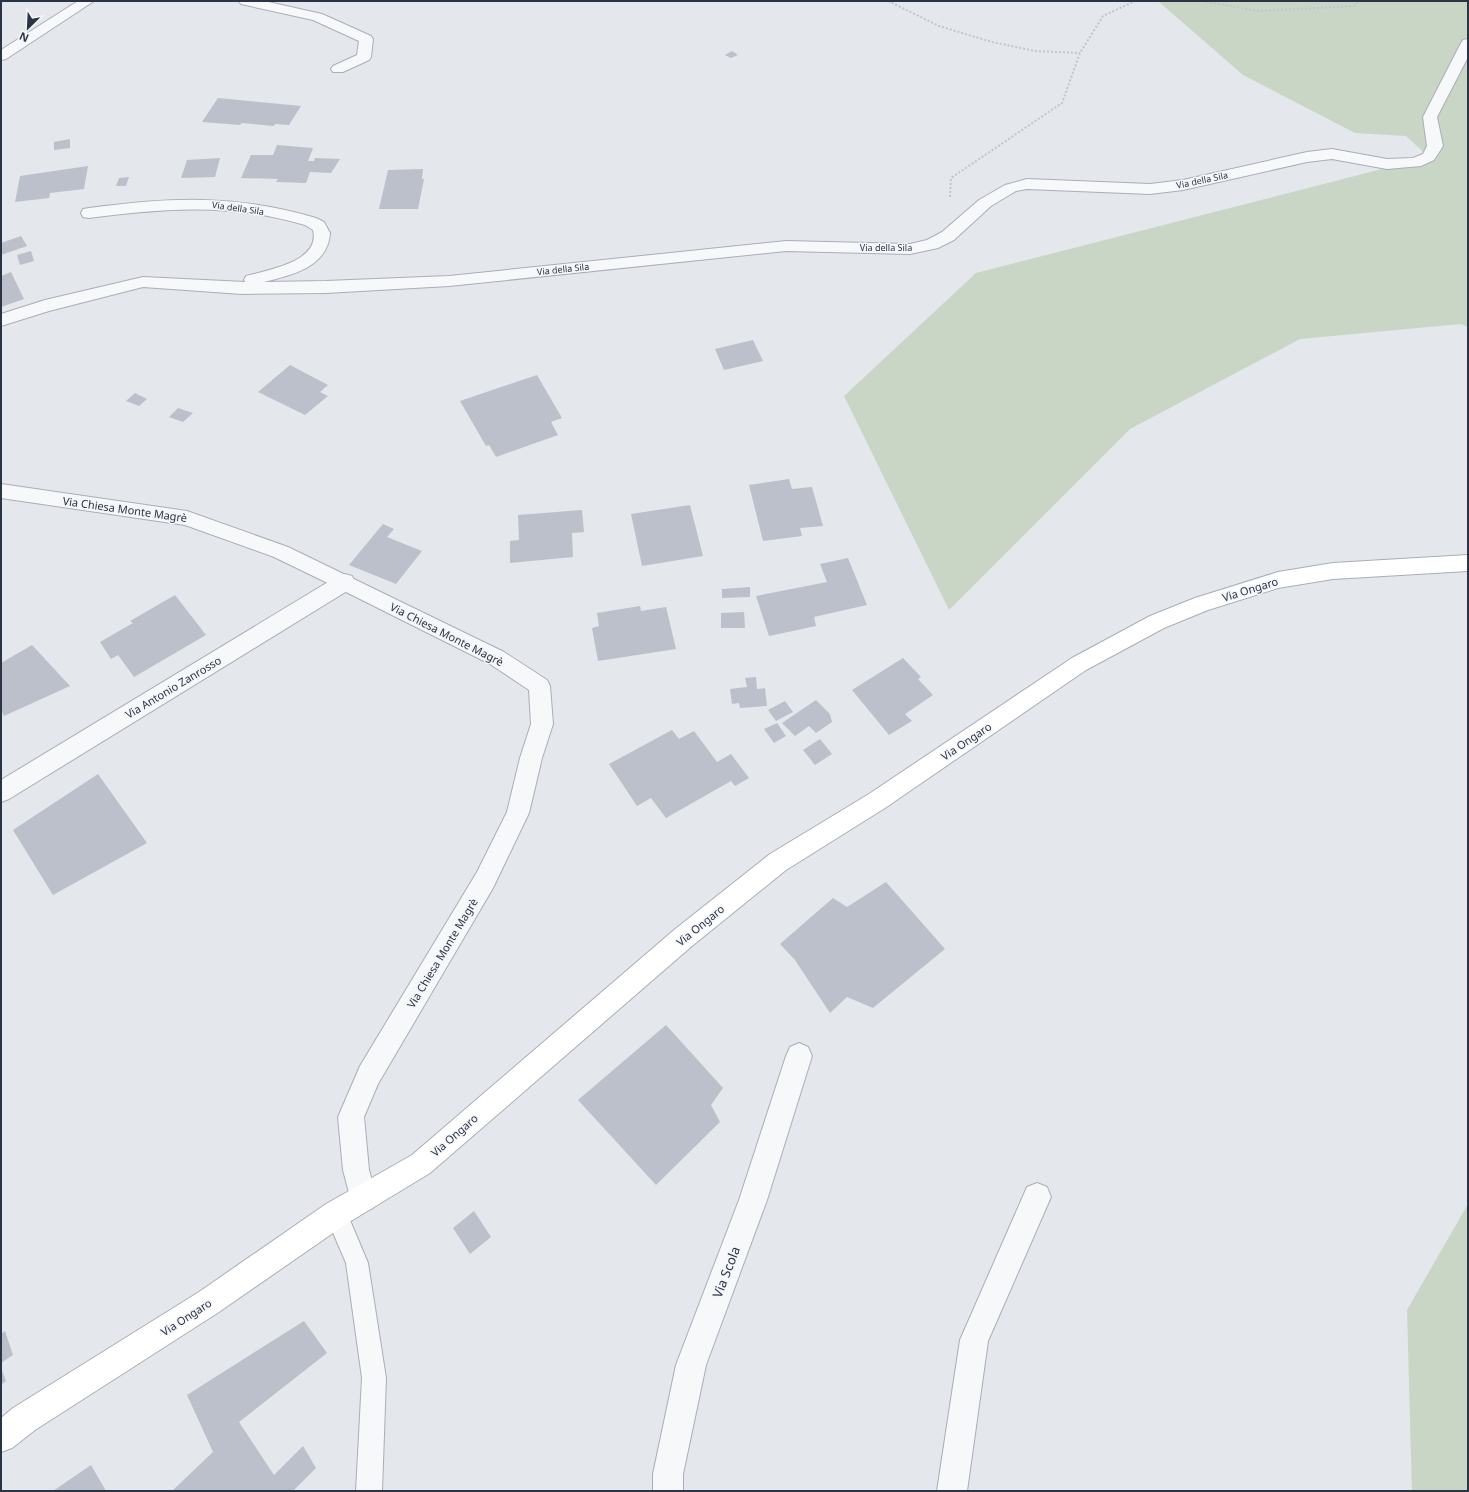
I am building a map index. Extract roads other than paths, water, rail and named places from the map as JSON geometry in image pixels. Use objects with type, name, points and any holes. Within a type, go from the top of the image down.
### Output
[{"type":"main road","name":"Via Ongaro","points":[[1,1437],[24,1419],[209,1302],[336,1214],[421,1164],[683,938],[778,862],[877,800],[1080,664],[1157,622],[1202,604],[1278,580],[1333,571],[1468,563]]},
{"type":"street","points":[[1,56],[87,1]]},
{"type":"street","points":[[246,1],[317,17],[366,39],[364,56],[338,69]]},
{"type":"street","name":"Via della Sila","points":[[1,320],[46,306],[143,282],[242,288],[326,288],[449,281],[786,246],[910,249],[932,244],[953,232],[985,203],[1011,188],[1027,184],[1150,189],[1183,185],[1307,157],[1332,154],[1387,164],[1416,163],[1429,157],[1433,152],[1435,146],[1430,117],[1468,43]]},
{"type":"street","name":"Via della Sila","points":[[89,213],[160,204],[228,205],[306,219],[321,228],[323,233],[320,249],[302,265],[250,280],[242,288]]},
{"type":"street","name":"Via Chiesa Monte Magrè","points":[[1,491],[188,518],[281,552],[345,582],[497,658],[539,686],[542,724],[531,758],[518,813],[485,880],[369,1075],[351,1118],[356,1170],[363,1198]]},
{"type":"street","name":"Via Antonio Zanrosso","points":[[1,792],[345,582]]},
{"type":"street","name":"Via Scola","points":[[668,1491],[668,1474],[691,1365],[753,1200],[799,1056]]},
{"type":"street","points":[[952,1491],[974,1340],[1037,1197]]},
{"type":"lane","points":[[336,1214],[357,1263],[374,1378],[369,1491]]}]
